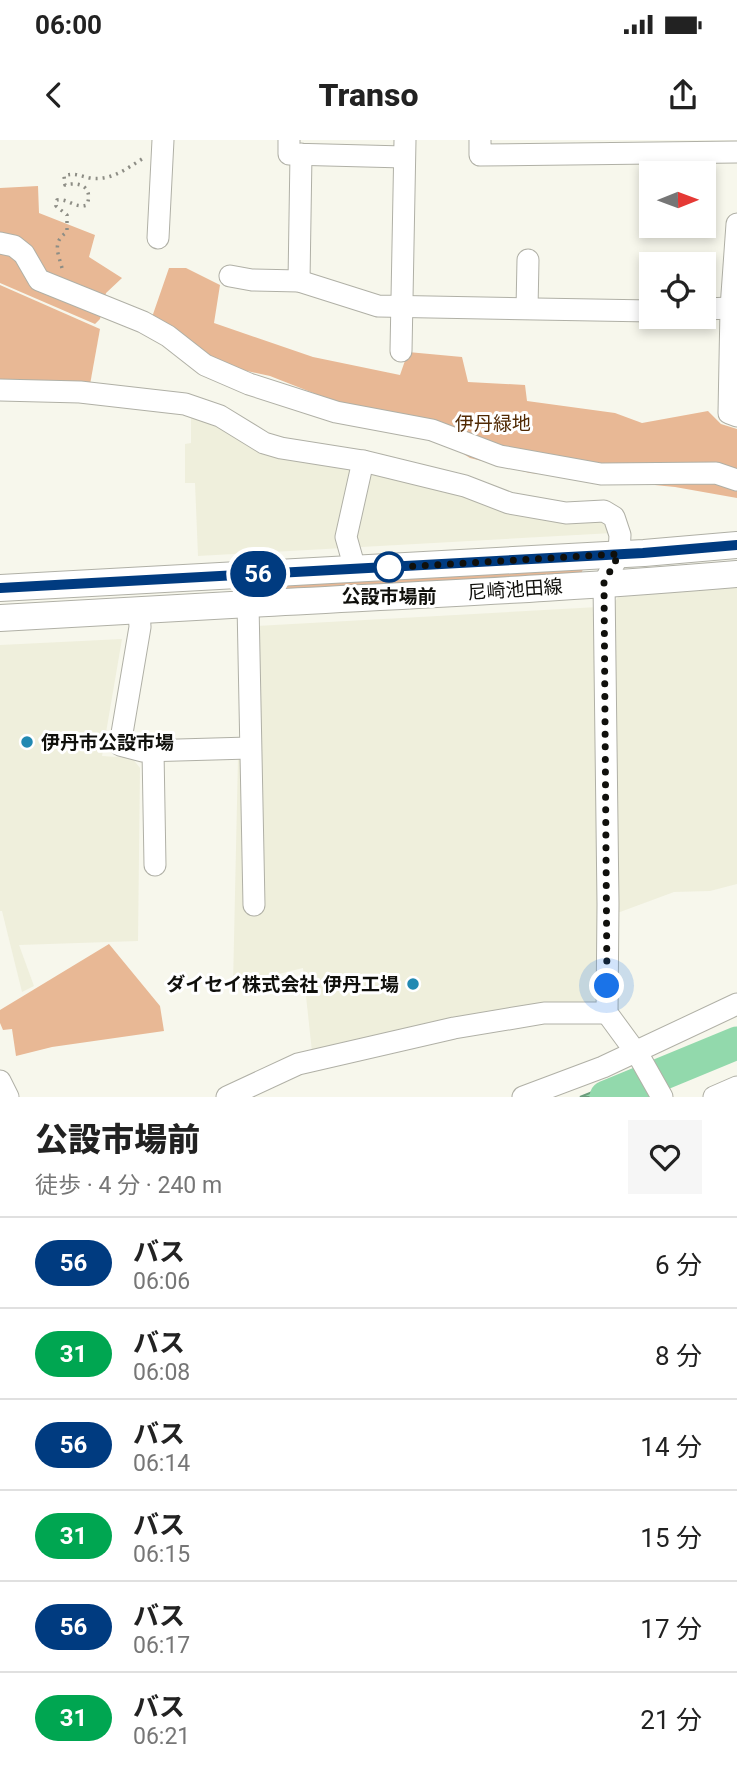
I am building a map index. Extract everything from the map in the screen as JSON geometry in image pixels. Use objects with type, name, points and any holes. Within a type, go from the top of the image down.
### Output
[{"type":"main road","name":"尼崎池田線","points":[[0,588],[619,554],[737,545]]},
{"type":"main road","name":"尼崎池田線","points":[[0,618],[648,582],[737,574]]},
{"type":"street","points":[[480,140],[480,155],[737,152]]},
{"type":"street","points":[[736,140],[737,145]]},
{"type":"street","points":[[162,226],[163,144]]},
{"type":"street","points":[[299,281],[295,147],[404,148],[401,351]]},
{"type":"street","points":[[737,224],[731,308],[729,413],[737,416]]},
{"type":"street","points":[[0,243],[14,246],[24,254],[39,280],[143,322],[168,336],[205,365],[336,412],[432,430],[500,456],[588,472],[716,473],[737,480]]},
{"type":"street","points":[[527,308],[528,260]]},
{"type":"street","points":[[230,276],[253,280],[299,281],[378,306],[639,311]]},
{"type":"street","points":[[716,309],[731,308]]},
{"type":"street","points":[[0,390],[80,392],[185,404],[220,416],[264,443],[281,448],[363,461],[465,486],[509,503],[566,513],[604,512],[614,517],[620,535],[619,554],[604,583],[607,1013],[662,1097]]},
{"type":"street","points":[[355,569],[346,537],[363,461]]},
{"type":"street","points":[[248,604],[254,905]]},
{"type":"street","points":[[139,611],[140,627],[120,745],[143,751],[250,748]]},
{"type":"street","points":[[153,751],[155,865]]},
{"type":"street","points":[[523,1097],[637,1055],[737,1004]]},
{"type":"street","points":[[227,1097],[298,1064],[454,1028],[544,1013],[607,1013]]},
{"type":"street","points":[[0,1082],[8,1097]]},
{"type":"street","points":[[714,1097],[737,1087]]},
{"type":"path","points":[[59,287],[64,278],[57,243],[67,232],[67,215],[56,206],[57,200],[62,199],[83,207],[89,199],[88,191],[83,185],[65,185],[64,176],[80,174],[90,178],[111,177],[163,144]]},
{"type":"shaded area","points":[[191,414],[303,458],[602,517],[613,533],[198,556],[195,483],[185,483],[185,444],[191,443]]},
{"type":"shaded area","points":[[737,583],[737,884],[710,891],[674,892],[614,912],[612,606],[623,590]]},
{"type":"shaded area","points":[[598,607],[603,1006],[312,1052],[303,968],[233,985],[238,757],[256,626]]},
{"type":"shaded area","points":[[122,639],[102,756],[132,758],[140,768],[138,941],[19,945],[34,986],[22,992],[0,911],[0,645]]},
{"type":"shaded area","points":[[637,1074],[650,1097],[580,1097]]},
{"type":"green space","points":[[38,186],[39,213],[95,235],[89,257],[122,278],[106,293],[100,319],[95,324],[0,283],[0,188]]},
{"type":"green space","name":"伊丹緑地","points":[[169,268],[186,268],[220,285],[214,323],[313,357],[400,375],[408,352],[462,357],[468,382],[525,385],[527,401],[615,413],[642,423],[708,411],[721,424],[737,429],[737,498],[675,487],[530,473],[470,458],[409,420],[331,400],[270,376],[229,367],[151,320]]},
{"type":"green space","points":[[0,285],[100,329],[89,390],[0,383]]},
{"type":"green space","points":[[583,569],[581,574],[282,590],[285,584]]},
{"type":"green space","points":[[109,944],[160,1006],[164,1031],[52,1047],[16,1056],[12,1029],[3,1030],[0,1010]]},
{"type":"waterway","points":[[606,1097],[737,1043]]},
{"type":"bus line","name":"56","points":[[0,588],[643,553],[737,545]]},
{"type":"place","name":"公設市場前","points":[[389,567]]},
{"type":"place","name":"伊丹市公設市場","points":[[27,742]]},
{"type":"place","name":"ダイセイ株式会社 伊丹工場","points":[[413,984]]},
{"type":"route","points":[[389,567],[382,568],[619,554],[604,583],[607,986]]}]
